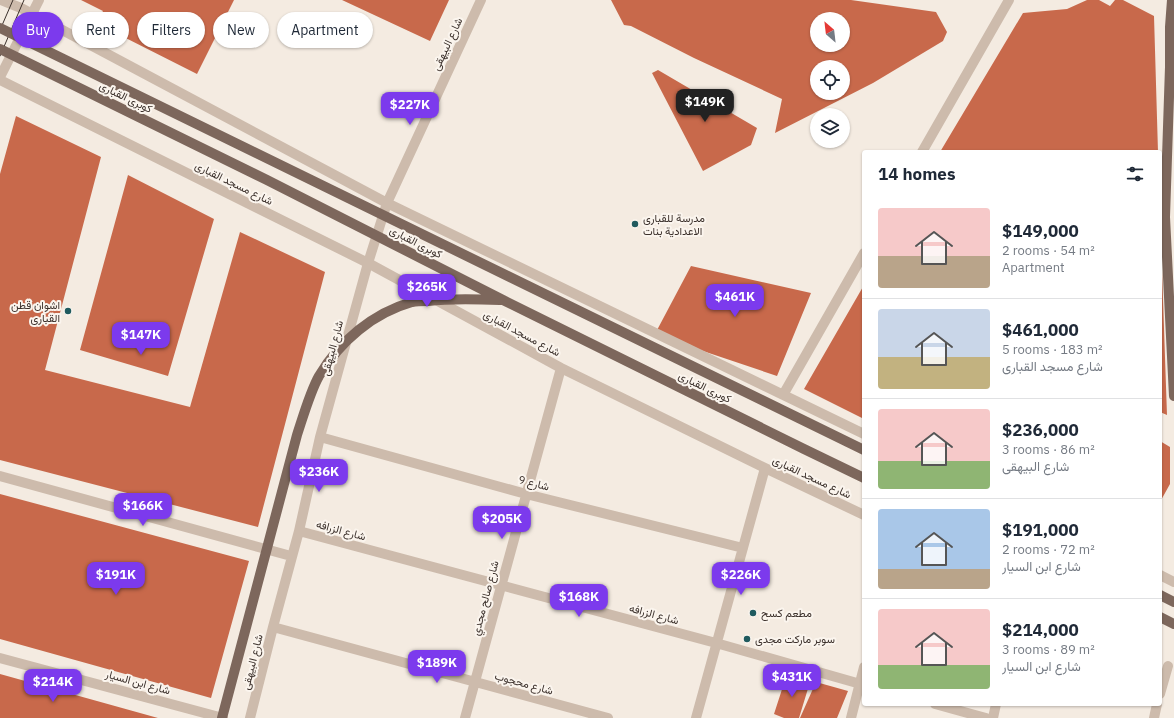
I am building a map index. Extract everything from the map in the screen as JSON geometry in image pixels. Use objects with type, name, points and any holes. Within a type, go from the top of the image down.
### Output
[{"type":"main road","points":[[1172,0],[1165,217],[1174,396]]},
{"type":"main road","name":"كوبرى القبارى","points":[[0,28],[862,449]]},
{"type":"main road","name":"كوبرى القبارى","points":[[0,49],[267,180],[503,300],[862,477]]},
{"type":"main road","points":[[222,718],[297,435],[319,376],[336,351],[358,329],[384,313],[413,302],[455,299],[503,300]]},
{"type":"main road","points":[[1162,596],[1174,602]]},
{"type":"main road","points":[[1162,618],[1174,624]]},
{"type":"street","points":[[1,0],[29,12]]},
{"type":"street","points":[[34,12],[39,0]]},
{"type":"street","name":"شارع البيهقى","points":[[250,718],[291,556],[299,531],[320,437],[368,263],[387,203],[481,0]]},
{"type":"street","points":[[923,150],[1009,0]]},
{"type":"street","points":[[64,31],[387,203],[862,433]]},
{"type":"street","points":[[0,77],[15,48]]},
{"type":"street","name":"شارع مسجد القبارى","points":[[0,80],[368,263],[561,368],[862,514]]},
{"type":"street","points":[[783,395],[862,257]]},
{"type":"street","name":"شارع صالح مجدي","points":[[465,718],[561,368]]},
{"type":"street","name":"شارع 9","points":[[320,437],[526,494],[743,548]]},
{"type":"street","points":[[696,718],[765,468]]},
{"type":"street","points":[[0,476],[291,556]]},
{"type":"street","name":"شارع الزرافه","points":[[299,531],[716,643],[862,684]]},
{"type":"street","points":[[1162,576],[1174,582]]},
{"type":"street","name":"شارع محجوب","points":[[273,627],[608,718]]},
{"type":"street","name":"شارع ابن السيار","points":[[0,658],[222,718]]},
{"type":"street","points":[[1162,686],[1167,666]]},
{"type":"street","points":[[851,718],[862,684]]},
{"type":"street","points":[[942,706],[986,718]]},
{"type":"street","points":[[993,718],[996,706]]},
{"type":"street","points":[[1154,718],[1157,706]]},
{"type":"building","points":[[81,0],[234,0],[228,12],[213,12],[213,42],[197,74],[146,48],[205,48],[205,12],[137,12],[137,44],[129,40],[129,12],[103,11]]},
{"type":"building","points":[[342,0],[449,0],[430,41],[373,14],[373,12],[368,12]]},
{"type":"building","points":[[611,0],[851,0],[936,12],[947,32],[943,41],[873,83],[850,95],[850,60],[810,60],[810,100],[840,100],[824,108],[810,108],[810,115],[775,133],[782,99],[694,58],[631,26],[624,25]]},
{"type":"building","points":[[1087,0],[1099,0],[1110,6],[1115,0],[1123,0],[1154,16],[1158,150],[941,150],[1023,13],[1067,9]]},
{"type":"building","points":[[658,70],[757,128],[751,145],[703,171],[652,73]]},
{"type":"building","points":[[16,116],[101,157],[45,370],[190,407],[240,232],[325,272],[258,527],[0,460],[0,174]]},
{"type":"building","points":[[128,175],[214,219],[168,376],[80,350]]},
{"type":"building","points":[[691,266],[811,293],[777,376],[691,347],[656,332]]},
{"type":"building","points":[[1162,271],[1167,415],[1162,413]]},
{"type":"building","points":[[862,288],[862,418],[804,389]]},
{"type":"building","points":[[1162,442],[1170,447],[1170,484],[1162,498]]},
{"type":"building","points":[[0,494],[249,561],[211,698],[0,639]]},
{"type":"building","points":[[0,674],[158,718],[0,718]]},
{"type":"building","points":[[786,677],[810,682],[799,718],[784,718],[774,714]]},
{"type":"building","points":[[816,682],[848,691],[837,718],[800,718]]},
{"type":"tram line","points":[[0,30],[13,0]]},
{"type":"tram line","points":[[0,56],[24,0]]},
{"type":"place","name":"مدرسة للقبارى الاعدادية بنات","points":[[635,224]]},
{"type":"place","name":"اشوان قطن القبارى","points":[[68,311]]},
{"type":"place","name":"مطعم كسح","points":[[753,613]]},
{"type":"place","name":"سوبر ماركت مجدى","points":[[747,639]]}]
